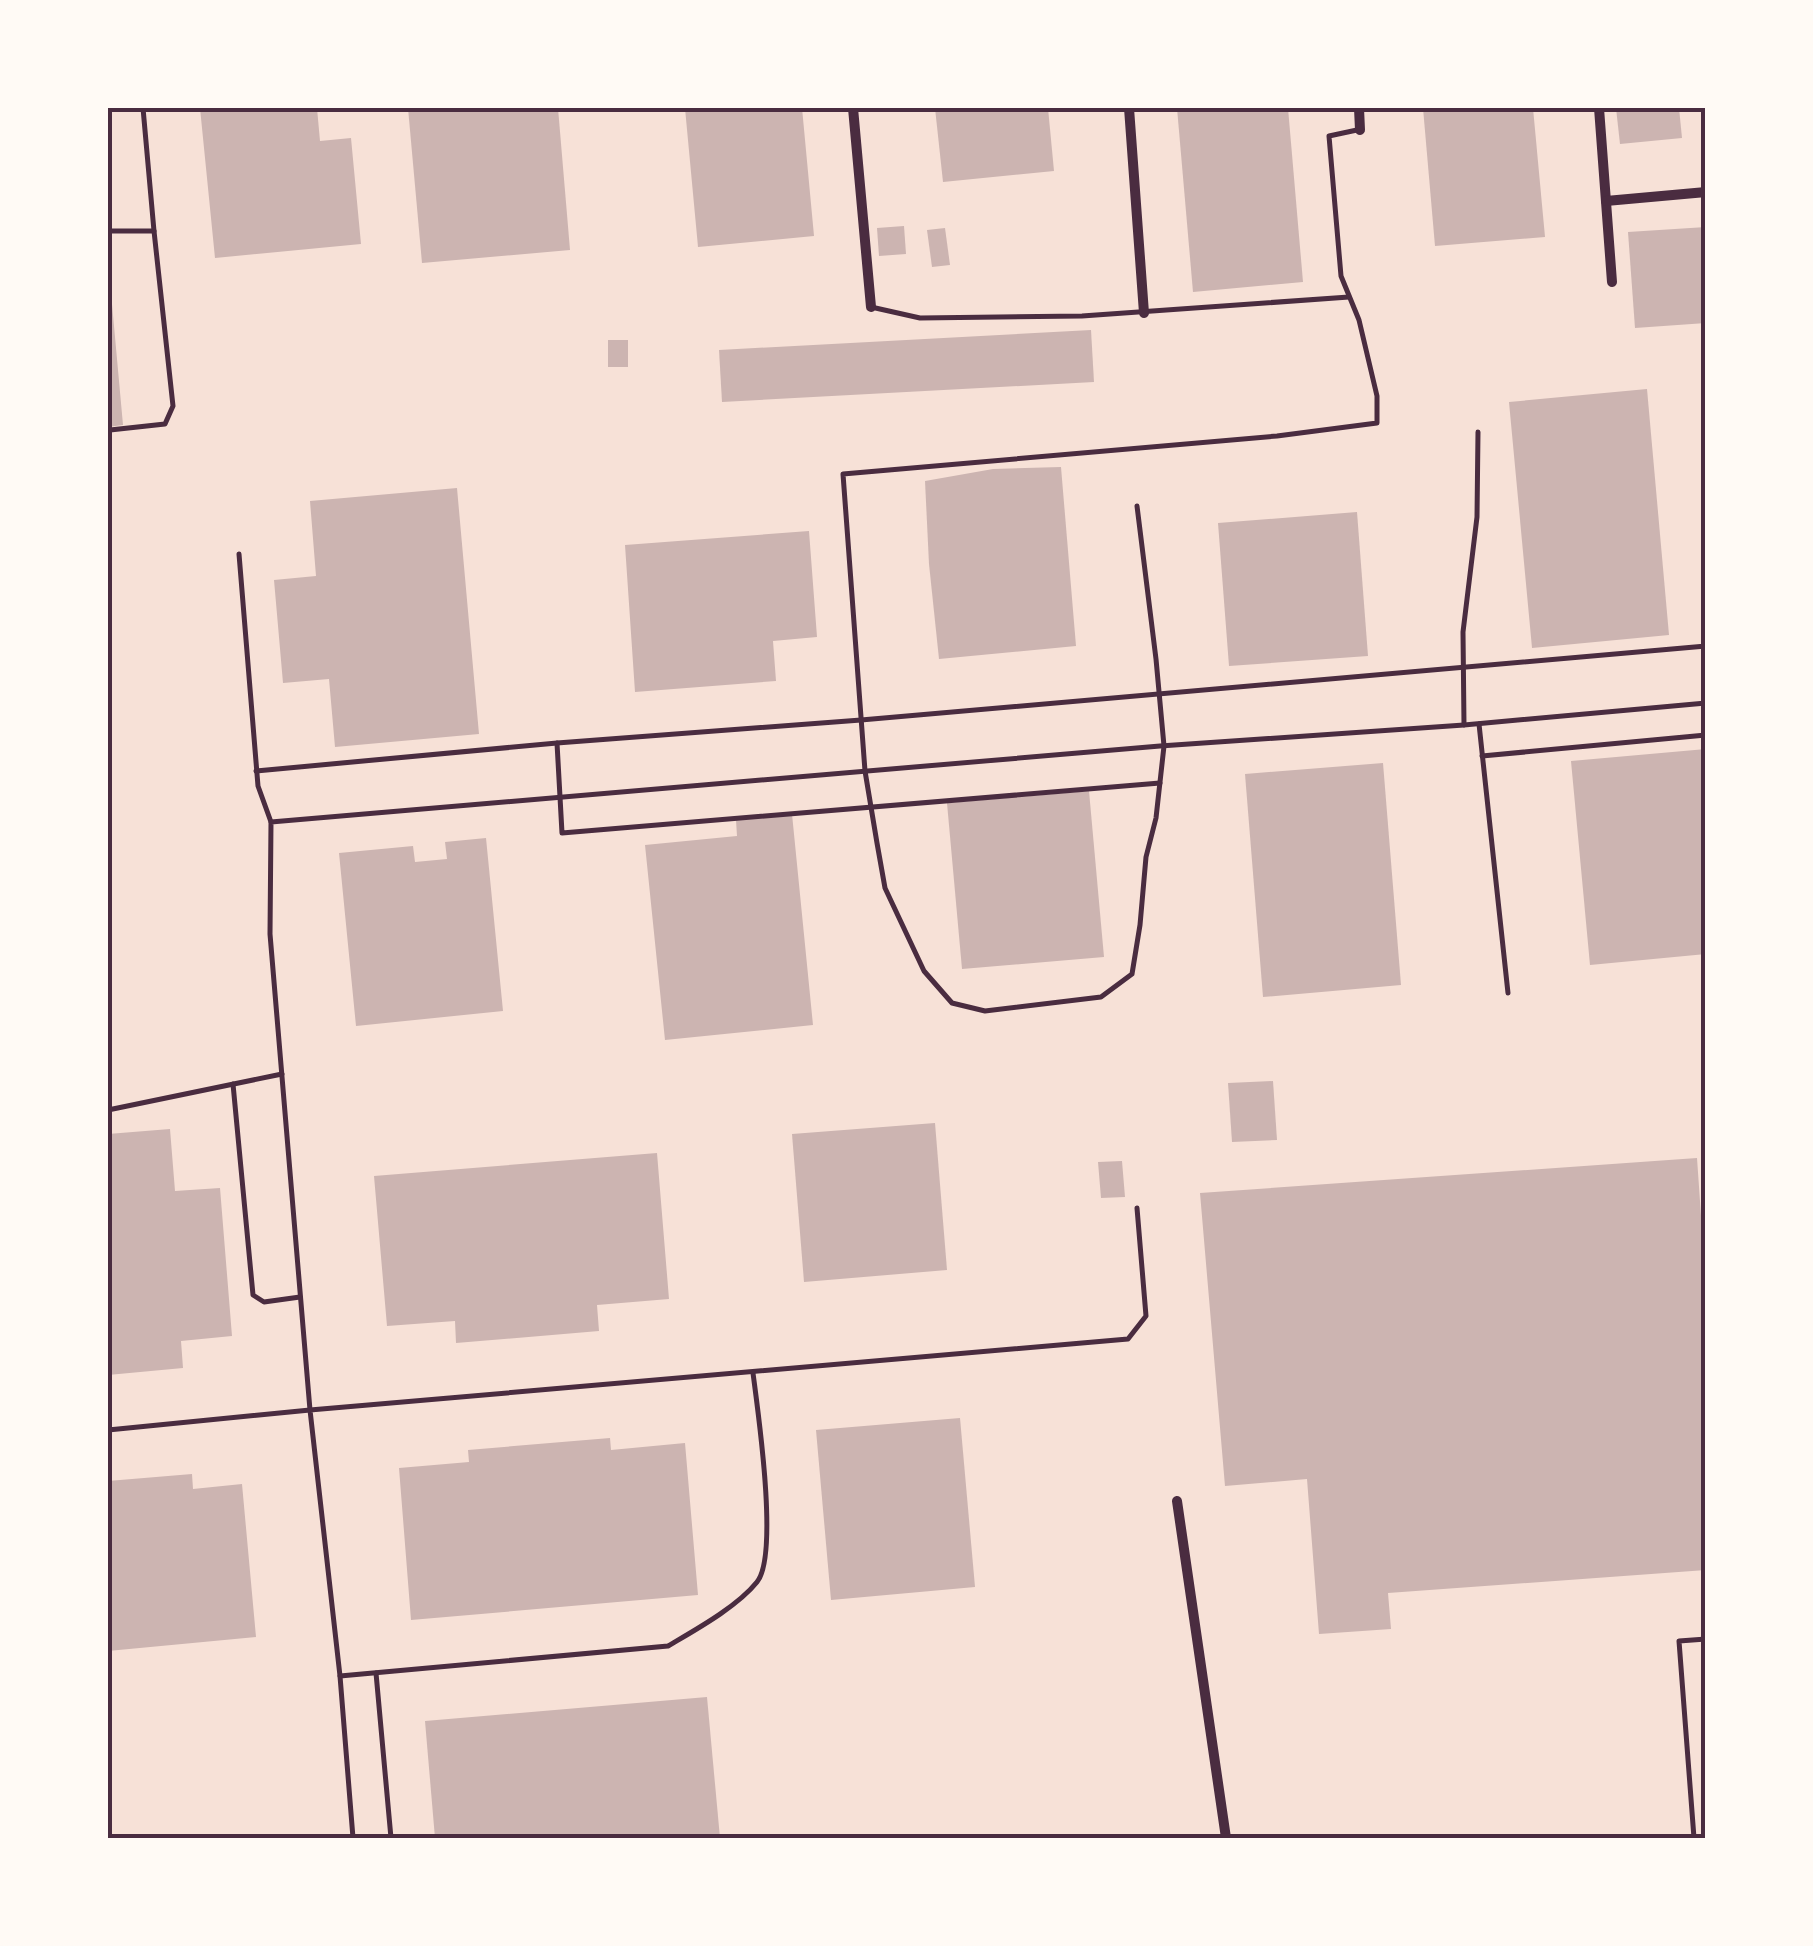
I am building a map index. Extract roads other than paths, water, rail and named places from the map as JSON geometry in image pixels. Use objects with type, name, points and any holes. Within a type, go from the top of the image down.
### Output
[{"type":"street","points":[[853,108],[871,307]]},
{"type":"street","points":[[1130,108],[1144,313]]},
{"type":"street","points":[[1359,108],[1360,130]]},
{"type":"street","points":[[1598,108],[1612,282]]},
{"type":"street","points":[[1606,201],[1706,192]]},
{"type":"street","points":[[1177,1501],[1226,1838]]},
{"type":"lane","points":[[110,430],[165,424],[173,406],[144,108]]},
{"type":"lane","points":[[1137,506],[1164,746],[1132,974],[1101,997],[986,1011],[952,1003],[924,971],[884,888],[865,772],[843,474],[1377,424],[1378,396],[1358,320],[1341,276],[1329,136],[1360,130]]},
{"type":"lane","points":[[108,231],[154,231]]},
{"type":"lane","points":[[871,307],[920,318],[1082,316],[1349,298]]},
{"type":"lane","points":[[1464,725],[1463,632],[1478,517],[1478,432]]},
{"type":"lane","points":[[239,554],[256,772],[271,822],[270,934],[310,1410],[354,1838]]},
{"type":"lane","points":[[256,772],[1706,646]]},
{"type":"lane","points":[[271,822],[1706,703]]},
{"type":"lane","points":[[1479,724],[1508,993]]},
{"type":"lane","points":[[1482,756],[1706,735]]},
{"type":"lane","points":[[556,743],[562,834],[1160,782]]},
{"type":"lane","points":[[108,1110],[282,1074]]},
{"type":"lane","points":[[233,1084],[253,1295],[264,1302],[300,1298]]},
{"type":"lane","points":[[108,1430],[1128,1339],[1146,1316],[1137,1208]]},
{"type":"lane","points":[[340,1676],[668,1646],[708,1622],[759,1580],[767,1557],[763,1452],[754,1372]]},
{"type":"lane","points":[[1694,1838],[1678,1641],[1706,1639]]},
{"type":"lane","points":[[376,1673],[391,1838]]}]
